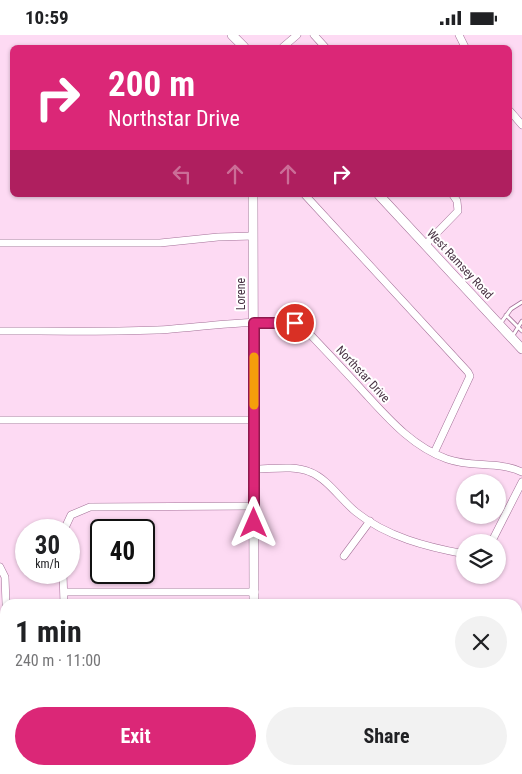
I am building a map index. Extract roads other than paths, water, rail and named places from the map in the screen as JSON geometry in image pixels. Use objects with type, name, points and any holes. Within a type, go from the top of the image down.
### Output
[{"type":"street","points":[[232,35],[242,45]]},
{"type":"street","points":[[285,45],[297,35]]},
{"type":"street","points":[[314,35],[323,45]]},
{"type":"street","points":[[512,113],[522,125]]},
{"type":"street","name":"Lorene","points":[[253,197],[254,599]]},
{"type":"street","points":[[307,197],[470,376],[434,453]]},
{"type":"street","name":"West Ramsey Road","points":[[381,197],[522,349]]},
{"type":"street","points":[[426,245],[458,211],[457,201],[454,197]]},
{"type":"street","points":[[0,243],[160,243],[218,237],[253,236]]},
{"type":"street","name":"Northstar Drive","points":[[0,331],[156,331],[284,322],[304,328],[405,435],[434,453],[460,462],[504,465],[522,472]]},
{"type":"street","points":[[0,420],[254,420]]},
{"type":"street","points":[[254,469],[309,471],[318,475],[342,501],[370,521],[415,543],[456,552]]},
{"type":"street","points":[[496,534],[522,482]]},
{"type":"street","points":[[68,519],[78,510],[90,507],[254,506]]},
{"type":"street","points":[[344,556],[370,521]]},
{"type":"street","points":[[0,567],[5,577],[6,599]]},
{"type":"street","points":[[64,584],[64,599]]},
{"type":"street","points":[[64,592],[254,592]]},
{"type":"lane","points":[[500,325],[515,305],[522,302]]},
{"type":"lane","points":[[506,315],[522,331]]},
{"type":"lane","points":[[511,337],[522,321]]}]
